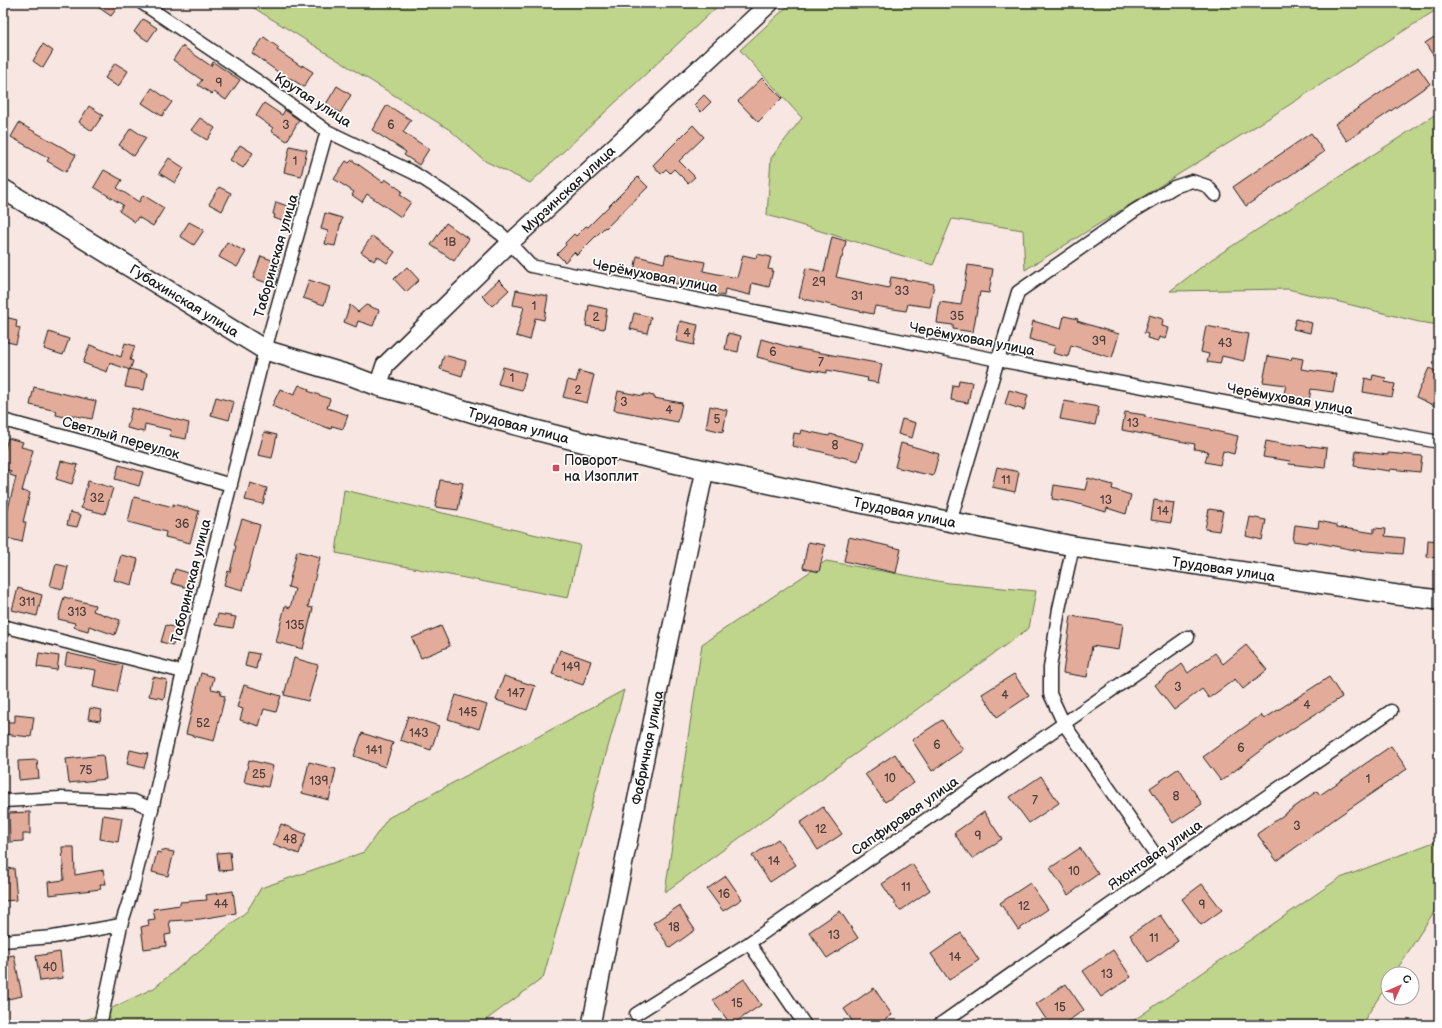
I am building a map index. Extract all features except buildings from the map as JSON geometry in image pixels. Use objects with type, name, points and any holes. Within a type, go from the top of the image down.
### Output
[{"type":"main road","name":"Губахинская улица","points":[[3,189],[265,350],[352,376],[378,386]]},
{"type":"main road","name":"Трудовая улица","points":[[378,386],[497,420],[591,444],[705,470],[950,522],[1073,546],[1439,600]]},
{"type":"street","name":"Крутая улица","points":[[142,3],[262,84],[327,131],[414,173],[462,204],[510,243]]},
{"type":"street","name":"Мурзинская улица","points":[[378,386],[385,365],[510,243],[770,3]]},
{"type":"street","name":"Таборинская улица","points":[[99,1025],[121,925],[132,891],[152,810],[183,672],[265,350],[327,131]]},
{"type":"street","points":[[950,522],[1018,292],[1134,211],[1174,187],[1192,181],[1207,186],[1215,195]]},
{"type":"street","name":"Черёмуховая улица","points":[[510,243],[531,266],[998,360],[1439,442]]},
{"type":"street","name":"Светлый переулок","points":[[3,420],[99,446],[231,486]]},
{"type":"street","name":"Фабричная улица","points":[[592,1025],[665,657],[705,470]]},
{"type":"street","points":[[1073,546],[1059,609],[1050,668],[1050,694],[1064,724],[1164,867]]},
{"type":"street","points":[[3,626],[183,672]]},
{"type":"street","name":"Сапфировая улица","points":[[636,1014],[749,943],[1188,637]]},
{"type":"street","name":"Яхонтовая улица","points":[[939,1025],[1164,867],[1391,711]]},
{"type":"street","points":[[3,801],[61,798],[134,801],[152,810]]},
{"type":"street","points":[[3,941],[53,937],[121,925]]},
{"type":"street","points":[[749,943],[805,1025]]},
{"type":"green space","points":[[246,3],[721,3],[530,183],[485,161],[450,130]]},
{"type":"green space","points":[[791,3],[1439,3],[1439,8],[1269,118],[1025,270],[1023,230],[952,219],[933,265],[767,215],[771,158],[802,118],[740,50]]},
{"type":"green space","points":[[1439,112],[1439,325],[1419,322],[1288,289],[1170,291],[1212,259]]},
{"type":"green space","points":[[344,490],[580,545],[568,598],[336,553]]},
{"type":"green space","points":[[826,561],[949,583],[1036,591],[1029,628],[665,892],[702,644]]},
{"type":"green space","points":[[624,690],[543,978],[479,1025],[69,1025],[91,1018],[154,988],[247,911],[261,888],[364,852],[388,818]]},
{"type":"green space","points":[[1439,840],[1439,904],[1399,966],[1380,966],[1380,995],[1361,1025],[1127,1025],[1338,879]]},
{"type":"place","name":"Поворот на Изоплит","points":[[556,468]]}]
